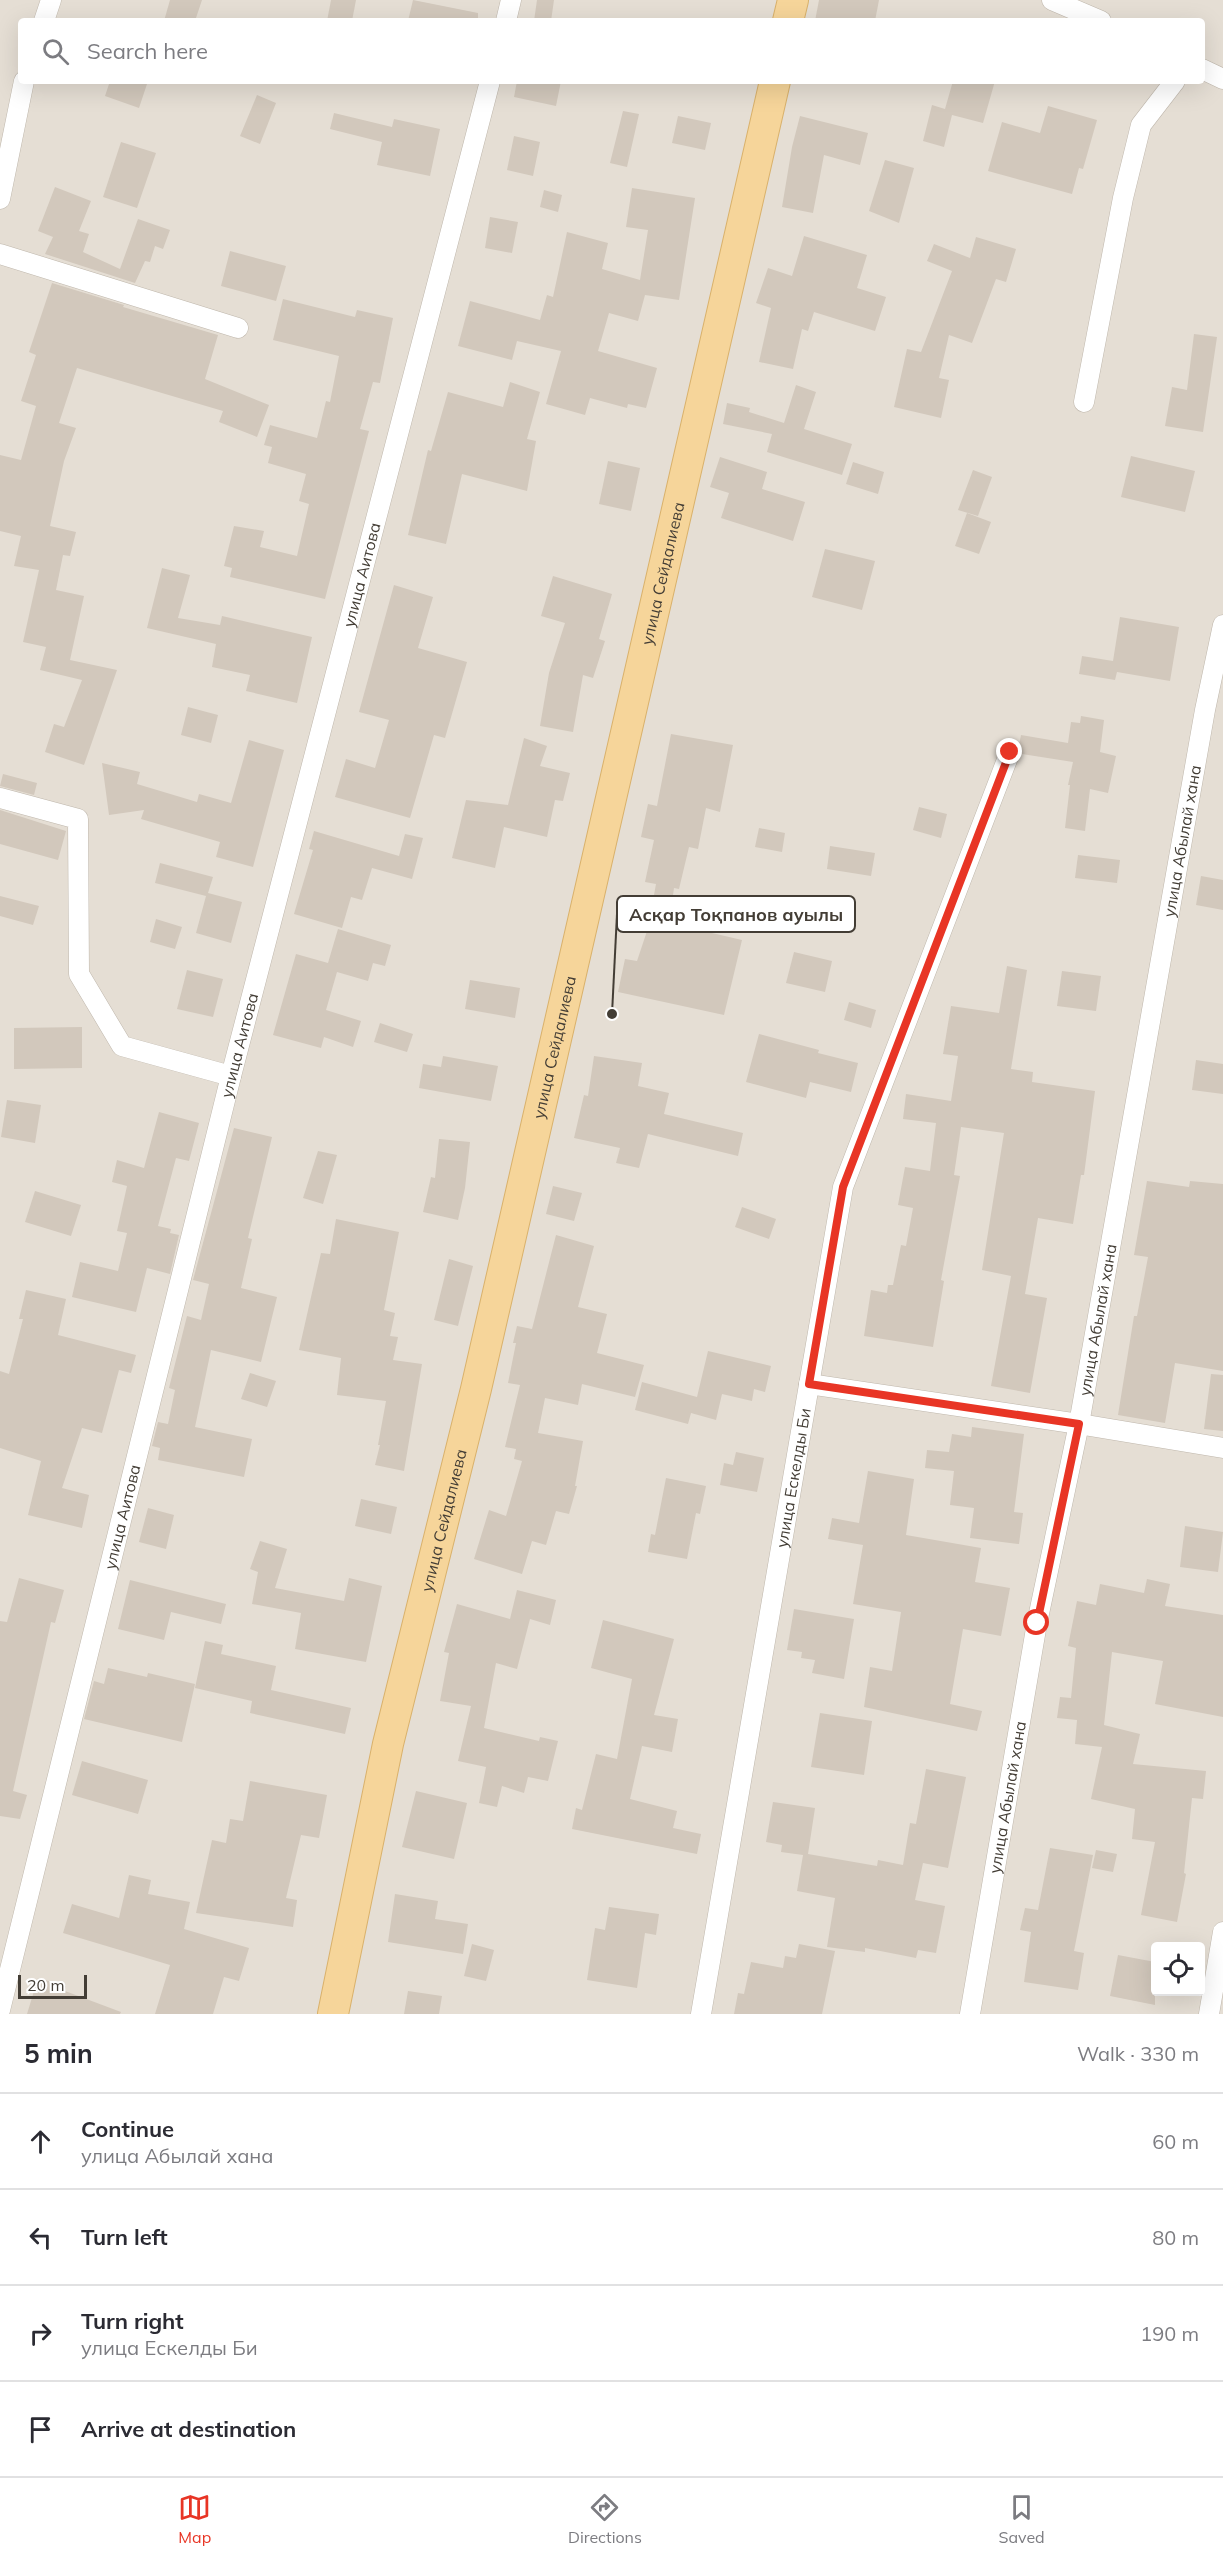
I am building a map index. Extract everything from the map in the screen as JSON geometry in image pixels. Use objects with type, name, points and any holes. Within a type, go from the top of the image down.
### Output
[{"type":"main road","points":[[789,18],[793,0]]},
{"type":"main road","name":"улица Сейдалиева","points":[[333,2014],[388,1744],[476,1389],[773,84]]},
{"type":"street","points":[[45,18],[51,0]]},
{"type":"street","points":[[507,18],[511,0]]},
{"type":"street","points":[[1052,0],[1094,18]]},
{"type":"street","points":[[1205,70],[1223,79]]},
{"type":"street","points":[[0,199],[23,84]]},
{"type":"street","name":"улица Аитова","points":[[0,2010],[231,1076],[489,84]]},
{"type":"street","points":[[1084,402],[1123,198],[1141,125],[1172,84]]},
{"type":"street","points":[[0,254],[238,328]]},
{"type":"street","name":"улица Абылай хана","points":[[970,2014],[1037,1623],[1079,1424],[1205,710],[1223,625]]},
{"type":"street","name":"улица Ескелды Би","points":[[701,2014],[843,1187],[1010,752]]},
{"type":"street","points":[[0,798],[78,819],[79,974],[122,1046],[231,1076]]},
{"type":"street","points":[[809,1384],[1223,1448]]},
{"type":"street","points":[[1209,2014],[1223,1932]]},
{"type":"shaded area","points":[[0,0],[1223,0],[1223,2014],[0,2014]]},
{"type":"building","points":[[170,0],[202,0],[196,18],[165,18]]},
{"type":"building","points":[[331,0],[356,0],[353,18],[328,18]]},
{"type":"building","points":[[413,0],[478,13],[478,18],[409,18]]},
{"type":"building","points":[[537,0],[554,0],[551,18],[534,18]]},
{"type":"building","points":[[819,0],[879,0],[876,18],[816,18]]},
{"type":"building","points":[[109,84],[147,84],[139,108],[105,96]]},
{"type":"building","points":[[516,84],[560,84],[556,106],[514,97]]},
{"type":"building","points":[[952,84],[994,84],[983,123],[952,115],[944,147],[923,141],[932,105],[945,109]]},
{"type":"building","points":[[257,95],[276,103],[260,144],[240,136]]},
{"type":"building","points":[[1048,106],[1097,120],[1083,169],[1079,168],[1072,194],[988,171],[1002,122],[1040,133]]},
{"type":"building","points":[[623,111],[639,114],[627,167],[610,163]]},
{"type":"building","points":[[334,113],[392,127],[394,119],[440,129],[430,176],[377,165],[382,142],[330,129]]},
{"type":"building","points":[[678,116],[711,123],[705,150],[672,143]]},
{"type":"building","points":[[800,116],[868,133],[860,165],[824,155],[813,213],[782,207],[792,147]]},
{"type":"building","points":[[514,136],[540,142],[533,176],[507,170]]},
{"type":"building","points":[[121,142],[156,153],[137,208],[103,197]]},
{"type":"building","points":[[885,160],[914,168],[899,223],[869,211]]},
{"type":"building","points":[[55,187],[91,201],[79,231],[89,234],[83,252],[120,269],[138,219],[170,230],[163,249],[155,246],[150,262],[145,261],[135,283],[45,254],[53,237],[38,231]]},
{"type":"building","points":[[632,188],[695,198],[679,300],[645,295],[638,321],[609,313],[598,351],[657,368],[646,408],[628,404],[627,408],[590,398],[585,415],[546,404],[561,351],[517,341],[512,360],[458,346],[470,301],[540,320],[547,295],[553,297],[567,232],[608,243],[602,269],[640,280],[648,230],[626,227]]},
{"type":"building","points":[[544,190],[562,195],[558,212],[540,207]]},
{"type":"building","points":[[490,217],[518,222],[512,253],[485,248]]},
{"type":"building","points":[[804,236],[867,255],[857,288],[886,297],[875,331],[814,312],[808,331],[802,329],[793,369],[759,362],[771,308],[756,303],[768,268],[792,276]]},
{"type":"building","points":[[976,237],[1016,249],[1006,282],[996,279],[972,343],[949,335],[939,378],[949,380],[941,418],[894,407],[907,349],[921,352],[952,271],[927,261],[934,244],[970,258]]},
{"type":"building","points":[[230,251],[286,266],[276,301],[221,286]]},
{"type":"building","points":[[52,283],[218,335],[205,379],[269,405],[257,437],[219,422],[223,411],[77,368],[59,423],[76,428],[64,461],[50,526],[76,532],[70,556],[63,555],[56,590],[84,596],[70,660],[117,670],[84,765],[45,752],[54,724],[64,727],[82,680],[40,670],[46,647],[23,642],[39,570],[14,566],[21,536],[0,531],[0,455],[21,460],[36,406],[21,401],[36,355],[29,352]]},
{"type":"building","points":[[283,299],[355,317],[357,310],[393,318],[380,383],[373,382],[360,429],[369,431],[325,599],[230,577],[232,568],[224,566],[234,526],[264,531],[260,547],[297,556],[309,504],[299,501],[306,474],[268,463],[272,447],[264,445],[270,425],[317,438],[326,401],[330,402],[339,356],[273,340]]},
{"type":"building","points":[[1194,334],[1217,337],[1203,432],[1165,426],[1172,387],[1187,390]]},
{"type":"building","points":[[510,382],[540,392],[527,439],[536,441],[527,491],[462,474],[446,544],[408,535],[428,450],[431,451],[448,392],[503,407]]},
{"type":"building","points":[[796,385],[816,392],[804,429],[852,444],[842,475],[767,452],[772,434],[723,424],[727,403],[750,408],[749,412],[784,423]]},
{"type":"building","points":[[1131,456],[1195,471],[1185,512],[1121,497]]},
{"type":"building","points":[[720,457],[767,472],[762,489],[805,502],[793,541],[721,518],[729,493],[710,487]]},
{"type":"building","points":[[608,461],[640,468],[631,511],[599,504]]},
{"type":"building","points":[[853,462],[884,472],[878,494],[846,484]]},
{"type":"building","points":[[973,470],[992,477],[978,516],[958,510]]},
{"type":"building","points":[[967,513],[991,522],[979,554],[955,546]]},
{"type":"building","points":[[825,549],[875,561],[862,610],[812,597]]},
{"type":"building","points":[[162,568],[190,575],[178,618],[220,625],[222,616],[312,637],[297,703],[246,691],[250,675],[212,667],[216,644],[147,628]]},
{"type":"building","points":[[553,576],[612,594],[599,639],[605,641],[593,678],[583,675],[573,732],[540,726],[549,673],[565,623],[541,616]]},
{"type":"building","points":[[394,585],[433,597],[418,648],[467,662],[445,738],[434,735],[410,818],[335,797],[346,759],[375,768],[389,720],[359,712]]},
{"type":"building","points":[[1120,617],[1179,627],[1170,681],[1117,672],[1115,680],[1079,674],[1082,656],[1113,661]]},
{"type":"building","points":[[188,707],[218,715],[211,743],[181,735]]},
{"type":"building","points":[[1081,716],[1104,720],[1100,752],[1116,756],[1108,793],[1090,789],[1085,831],[1065,828],[1070,785],[1068,785],[1073,762],[1022,754],[1019,745],[1021,735],[1068,743],[1071,722],[1080,723]]},
{"type":"building","points":[[671,734],[733,745],[720,812],[706,808],[698,849],[689,847],[679,889],[674,888],[669,923],[742,940],[724,1015],[618,992],[625,959],[637,961],[648,928],[656,884],[645,882],[654,840],[641,837],[648,804],[657,806]]},
{"type":"building","points":[[524,738],[547,746],[540,766],[570,773],[563,801],[555,800],[547,837],[504,827],[495,868],[452,858],[466,800],[508,805]]},
{"type":"building","points":[[249,740],[284,750],[253,867],[216,857],[220,842],[141,819],[144,810],[109,815],[102,763],[140,772],[137,784],[197,802],[199,794],[231,803]]},
{"type":"building","points":[[3,774],[37,783],[34,795],[0,786]]},
{"type":"building","points":[[919,807],[947,814],[941,838],[913,830]]},
{"type":"building","points":[[0,810],[66,831],[58,860],[0,844]]},
{"type":"building","points":[[759,828],[785,833],[782,852],[755,847]]},
{"type":"building","points":[[314,831],[399,856],[405,834],[423,838],[412,879],[372,868],[362,900],[351,897],[342,928],[294,914],[313,850],[309,849]]},
{"type":"building","points":[[830,846],[875,853],[871,876],[827,869]]},
{"type":"building","points":[[1078,855],[1120,860],[1117,883],[1075,878]]},
{"type":"building","points":[[160,863],[213,877],[208,893],[242,902],[231,943],[196,933],[206,896],[155,883]]},
{"type":"building","points":[[1201,876],[1223,880],[1223,910],[1196,905]]},
{"type":"building","points":[[0,896],[39,906],[33,925],[0,916]]},
{"type":"building","points":[[156,919],[182,927],[175,949],[150,942]]},
{"type":"building","points":[[338,929],[391,945],[385,966],[373,963],[368,981],[337,972],[326,1010],[361,1021],[353,1047],[324,1037],[321,1048],[273,1035],[296,954],[328,963]]},
{"type":"building","points":[[794,952],[832,961],[825,992],[786,983]]},
{"type":"building","points":[[1007,966],[1027,970],[1011,1069],[1033,1072],[1032,1082],[1095,1091],[1084,1175],[1081,1175],[1073,1224],[1038,1218],[1025,1294],[1047,1298],[1030,1393],[991,1386],[1011,1276],[982,1270],[1004,1133],[961,1127],[954,1175],[960,1176],[941,1280],[944,1281],[933,1347],[864,1336],[871,1290],[887,1293],[888,1285],[893,1285],[901,1245],[906,1246],[913,1208],[898,1205],[905,1167],[930,1171],[936,1123],[903,1119],[906,1094],[951,1101],[958,1056],[943,1054],[951,1006],[999,1013]]},
{"type":"building","points":[[187,970],[223,979],[213,1017],[177,1009]]},
{"type":"building","points":[[1062,971],[1101,976],[1096,1011],[1057,1006]]},
{"type":"building","points":[[470,980],[520,988],[515,1018],[465,1009]]},
{"type":"building","points":[[849,1002],[876,1010],[871,1028],[844,1020]]},
{"type":"building","points":[[380,1023],[413,1034],[407,1052],[374,1042]]},
{"type":"building","points":[[82,1027],[82,1068],[14,1069],[14,1028]]},
{"type":"building","points":[[759,1034],[858,1063],[851,1092],[810,1082],[806,1098],[746,1082]]},
{"type":"building","points":[[443,1056],[498,1066],[491,1101],[419,1088],[423,1064],[441,1067]]},
{"type":"building","points":[[594,1056],[642,1063],[638,1086],[669,1093],[664,1114],[743,1133],[738,1156],[648,1134],[639,1168],[616,1163],[620,1148],[574,1138],[584,1095],[588,1096]]},
{"type":"building","points":[[1196,1060],[1223,1064],[1223,1094],[1192,1090]]},
{"type":"building","points":[[7,1100],[41,1105],[35,1143],[1,1137]]},
{"type":"building","points":[[159,1112],[199,1123],[189,1161],[176,1158],[158,1226],[171,1229],[170,1233],[179,1235],[170,1274],[147,1268],[136,1312],[72,1297],[80,1262],[118,1271],[127,1233],[117,1231],[127,1186],[112,1182],[117,1160],[144,1168]]},
{"type":"building","points":[[234,1128],[272,1137],[248,1238],[252,1239],[241,1288],[277,1297],[261,1362],[211,1350],[195,1427],[252,1439],[244,1477],[158,1460],[160,1448],[152,1446],[158,1422],[168,1424],[175,1390],[169,1388],[187,1316],[201,1320],[209,1284],[193,1280]]},
{"type":"building","points":[[439,1139],[470,1142],[465,1188],[458,1220],[423,1212],[431,1177],[435,1178]]},
{"type":"building","points":[[318,1151],[337,1155],[323,1204],[303,1198]]},
{"type":"building","points":[[1147,1181],[1189,1187],[1190,1181],[1223,1184],[1223,1371],[1175,1363],[1165,1423],[1118,1415],[1134,1316],[1137,1316],[1148,1257],[1134,1255]]},
{"type":"building","points":[[553,1186],[582,1193],[574,1221],[546,1214]]},
{"type":"building","points":[[35,1191],[81,1205],[71,1236],[25,1222]]},
{"type":"building","points":[[742,1207],[776,1219],[769,1239],[735,1227]]},
{"type":"building","points":[[336,1219],[399,1232],[384,1310],[395,1313],[390,1336],[398,1337],[393,1360],[422,1364],[404,1471],[375,1465],[386,1401],[337,1395],[341,1358],[299,1350],[321,1253],[330,1254]]},
{"type":"building","points":[[556,1235],[594,1246],[578,1307],[607,1314],[597,1353],[644,1365],[635,1397],[582,1384],[578,1405],[545,1398],[538,1433],[583,1441],[575,1486],[577,1486],[569,1514],[556,1511],[546,1545],[532,1541],[522,1574],[474,1559],[489,1510],[506,1516],[522,1461],[514,1459],[516,1449],[505,1447],[520,1385],[508,1383],[516,1343],[513,1343],[517,1326],[532,1329]]},
{"type":"building","points":[[449,1259],[473,1266],[458,1326],[434,1320]]},
{"type":"building","points":[[26,1290],[66,1299],[58,1335],[136,1355],[131,1373],[119,1370],[102,1433],[82,1428],[62,1488],[89,1495],[82,1528],[28,1515],[41,1461],[0,1448],[0,1371],[9,1374],[23,1319],[19,1319]]},
{"type":"building","points":[[708,1351],[771,1366],[765,1392],[754,1389],[752,1401],[722,1394],[716,1420],[691,1413],[688,1424],[635,1410],[642,1382],[697,1397]]},
{"type":"building","points":[[250,1373],[276,1381],[267,1407],[241,1399]]},
{"type":"building","points":[[1211,1374],[1223,1375],[1223,1431],[1204,1429]]},
{"type":"building","points":[[972,1427],[1024,1434],[1014,1512],[1023,1513],[1019,1544],[970,1538],[974,1508],[950,1505],[954,1471],[925,1468],[927,1450],[949,1452],[952,1434],[971,1437]]},
{"type":"building","points":[[736,1452],[764,1458],[757,1492],[720,1485],[724,1463],[733,1465]]},
{"type":"building","points":[[868,1471],[914,1479],[906,1535],[981,1548],[975,1582],[1010,1588],[1001,1636],[963,1629],[950,1704],[982,1711],[977,1731],[864,1707],[870,1667],[892,1671],[901,1612],[853,1604],[863,1545],[828,1539],[832,1518],[859,1523]]},
{"type":"building","points":[[666,1478],[706,1486],[700,1514],[696,1513],[687,1559],[648,1552],[651,1534],[655,1535]]},
{"type":"building","points":[[361,1499],[397,1507],[391,1534],[355,1526]]},
{"type":"building","points":[[148,1508],[174,1515],[166,1549],[139,1542]]},
{"type":"building","points":[[1185,1526],[1223,1532],[1218,1572],[1180,1567]]},
{"type":"building","points":[[260,1541],[287,1549],[275,1588],[344,1601],[349,1578],[382,1586],[366,1662],[295,1649],[301,1613],[252,1604],[258,1572],[250,1569]]},
{"type":"building","points":[[19,1578],[64,1590],[55,1623],[51,1622],[13,1791],[27,1795],[20,1819],[0,1816],[0,1621],[7,1622]]},
{"type":"building","points":[[1147,1579],[1170,1584],[1165,1606],[1223,1615],[1223,1717],[1155,1704],[1163,1661],[1112,1652],[1104,1725],[1140,1734],[1133,1764],[1206,1771],[1203,1799],[1192,1798],[1184,1873],[1186,1874],[1177,1922],[1141,1915],[1155,1842],[1132,1839],[1135,1809],[1091,1799],[1102,1747],[1075,1744],[1077,1720],[1057,1718],[1060,1697],[1071,1698],[1076,1648],[1068,1646],[1077,1601],[1096,1605],[1100,1584],[1144,1593]]},
{"type":"building","points":[[130,1580],[226,1604],[221,1624],[171,1612],[164,1640],[118,1629]]},
{"type":"building","points":[[517,1590],[556,1600],[550,1625],[530,1619],[517,1669],[496,1663],[484,1728],[539,1741],[540,1737],[558,1741],[548,1781],[528,1777],[524,1793],[502,1786],[497,1807],[479,1803],[486,1767],[458,1761],[471,1706],[440,1701],[449,1653],[444,1652],[457,1604],[510,1619]]},
{"type":"building","points":[[794,1609],[854,1619],[844,1679],[812,1673],[815,1660],[801,1658],[802,1652],[787,1650]]},
{"type":"building","points":[[603,1620],[674,1639],[654,1715],[678,1719],[672,1752],[642,1746],[630,1799],[677,1811],[673,1828],[701,1834],[697,1854],[572,1829],[576,1808],[582,1810],[596,1754],[617,1759],[632,1679],[591,1668]]},
{"type":"building","points":[[205,1641],[223,1645],[221,1654],[276,1666],[271,1690],[351,1708],[345,1734],[250,1713],[252,1701],[195,1688]]},
{"type":"building","points":[[108,1668],[147,1677],[148,1673],[195,1684],[182,1742],[84,1719],[94,1681],[104,1684]]},
{"type":"building","points":[[820,1713],[872,1721],[864,1775],[811,1767]]},
{"type":"building","points":[[82,1761],[148,1780],[138,1814],[72,1795]]},
{"type":"building","points":[[926,1769],[966,1777],[948,1868],[923,1863],[915,1900],[945,1906],[936,1953],[918,1950],[916,1958],[865,1948],[865,1952],[827,1947],[835,1898],[797,1891],[803,1855],[781,1852],[782,1845],[766,1842],[773,1802],[815,1808],[808,1854],[877,1866],[878,1860],[903,1865],[910,1823],[916,1824]]},
{"type":"building","points":[[250,1781],[327,1795],[319,1838],[301,1835],[286,1898],[297,1900],[293,1927],[196,1913],[212,1840],[226,1843],[230,1819],[243,1821]]},
{"type":"building","points":[[416,1791],[467,1803],[454,1859],[402,1847]]},
{"type":"building","points":[[1050,1848],[1093,1855],[1074,1951],[1084,1953],[1078,1990],[1024,1982],[1031,1932],[1020,1930],[1025,1908],[1038,1910]]},
{"type":"building","points":[[1096,1850],[1117,1854],[1113,1872],[1092,1868]]},
{"type":"building","points":[[129,1875],[151,1880],[148,1894],[190,1902],[184,1929],[249,1948],[239,1981],[224,1977],[213,2014],[155,2014],[170,1965],[63,1933],[72,1904],[119,1918]]},
{"type":"building","points":[[395,1894],[438,1901],[435,1919],[468,1924],[463,1954],[388,1942]]},
{"type":"building","points":[[609,1907],[659,1914],[656,1935],[645,1933],[637,1988],[587,1980],[595,1928],[605,1930]]},
{"type":"building","points":[[472,1944],[494,1950],[486,1981],[464,1976]]},
{"type":"building","points":[[799,1944],[835,1951],[822,2014],[734,2014],[738,1993],[744,1994],[751,1962],[783,1968],[785,1956],[796,1958]]},
{"type":"building","points":[[1118,1955],[1151,1961],[1151,1996],[1155,1996],[1155,2005],[1110,1996]]},
{"type":"building","points":[[38,1978],[66,1986],[65,1991],[121,2012],[120,2014],[27,2014]]},
{"type":"building","points":[[408,1991],[442,1996],[439,2014],[404,2014]]},
{"type":"place","name":"Асқар Тоқпанов ауылы","points":[[612,1014]]},
{"type":"route","points":[[1010,752],[843,1187],[809,1384],[1079,1424],[1037,1623]]}]
